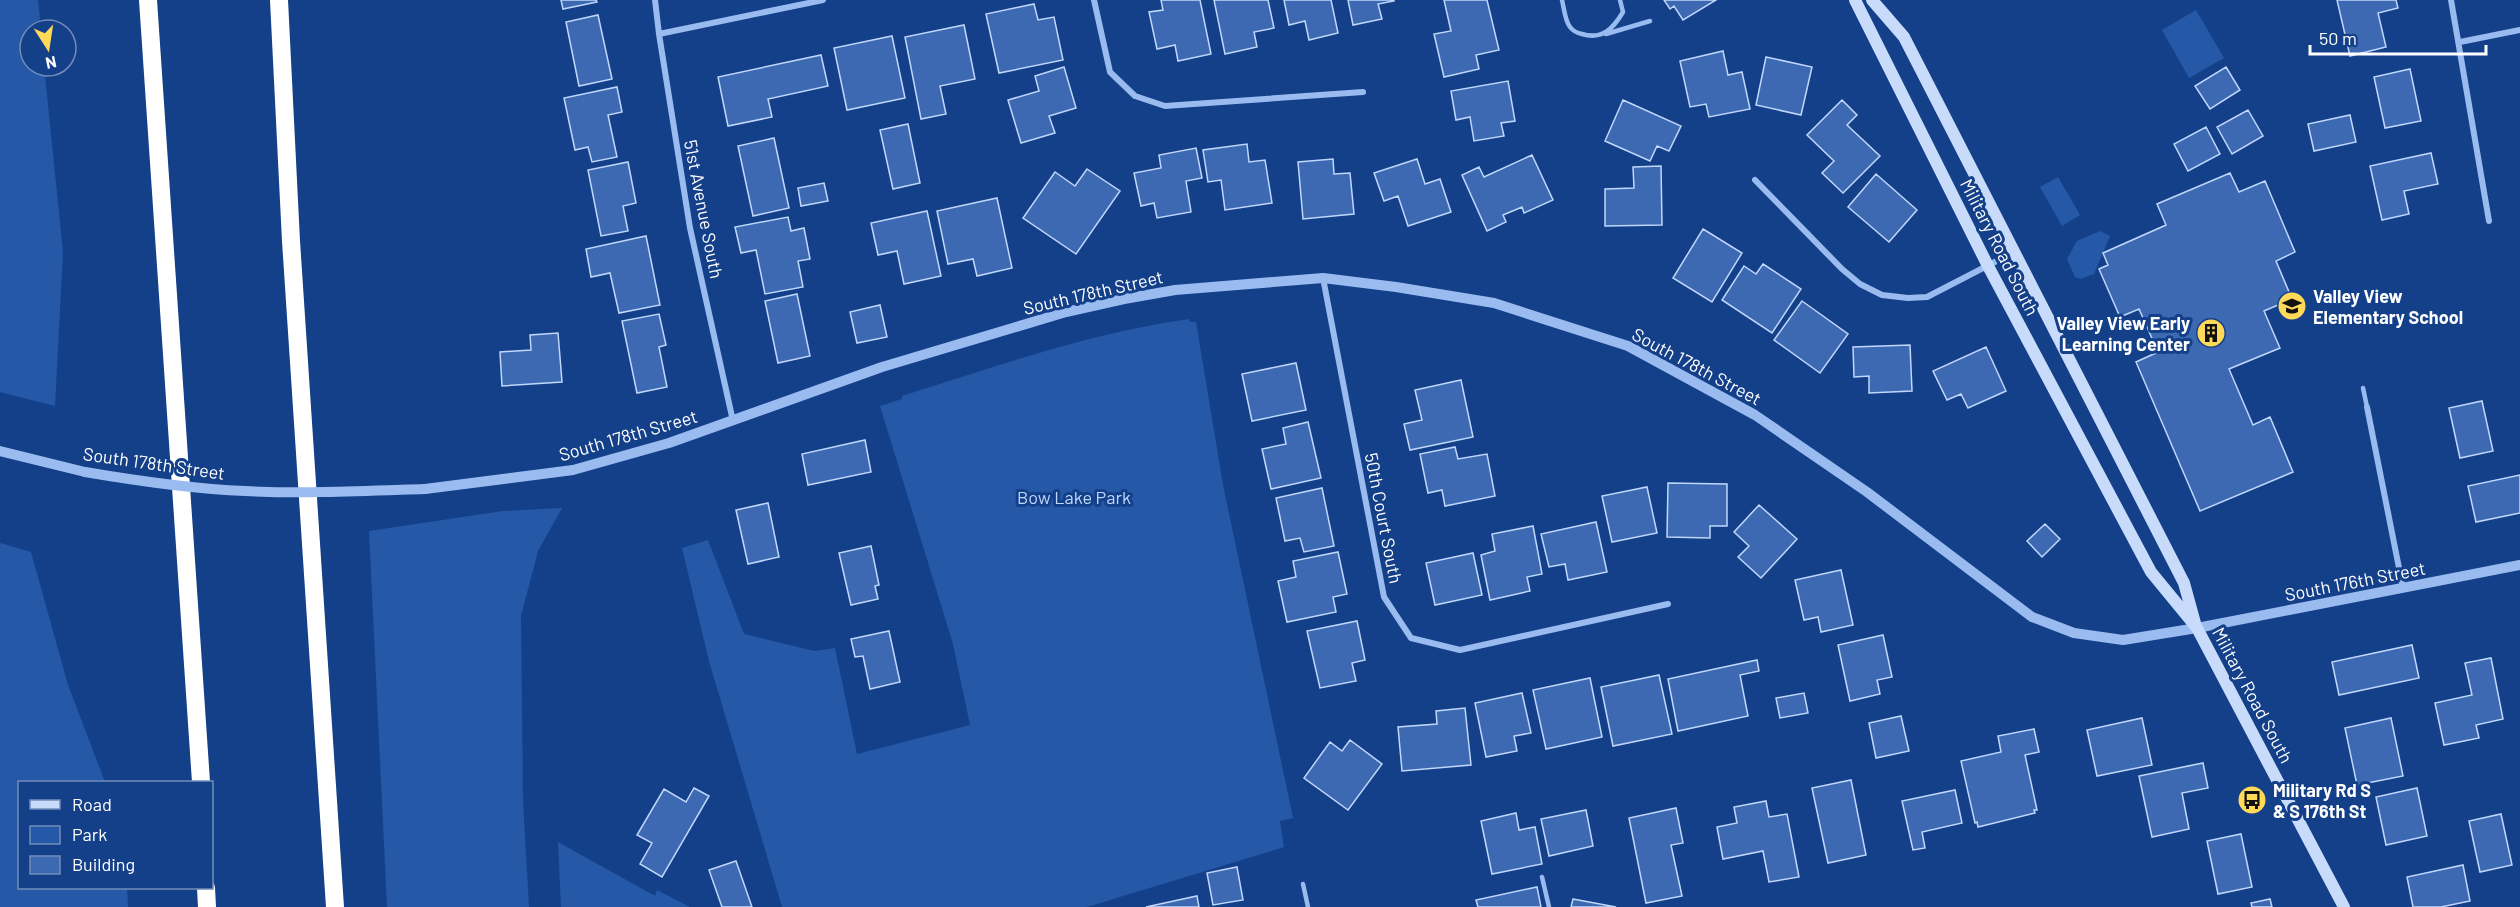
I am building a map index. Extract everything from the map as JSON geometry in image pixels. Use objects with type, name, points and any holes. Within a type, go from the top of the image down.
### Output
[{"type":"highway","points":[[148,0],[201,781]]},
{"type":"highway","points":[[279,0],[291,241],[335,907]]},
{"type":"highway","points":[[206,889],[207,907]]},
{"type":"main road","name":"Military Road South","points":[[1855,0],[1988,266],[2151,572],[2197,628],[2344,907]]},
{"type":"main road","name":"Military Road South","points":[[1872,0],[1904,38],[2184,583],[2197,628]]},
{"type":"street","name":"51st Avenue South","points":[[656,0],[659,34],[690,228],[733,421]]},
{"type":"street","points":[[659,34],[823,0]]},
{"type":"street","points":[[1094,0],[1110,72],[1135,96],[1165,106],[1363,92]]},
{"type":"street","points":[[2451,0],[2489,221]]},
{"type":"street","points":[[2460,42],[2520,30]]},
{"type":"street","points":[[1755,180],[1842,269],[1860,284],[1881,295],[1908,298],[1927,297],[2014,252]]},
{"type":"street","name":"South 178th Street","points":[[0,451],[85,472],[138,481],[245,491],[359,492],[425,489],[573,470],[669,443],[882,367],[1066,312],[1124,298],[1175,290],[1323,278],[1494,303],[1628,346],[1755,415],[1867,492],[2032,617],[2074,633],[2122,640],[2197,628]]},
{"type":"street","name":"50th Court South","points":[[1323,278],[1384,597],[1411,638],[1460,650],[1668,604]]},
{"type":"street","points":[[2367,407],[2403,588]]},
{"type":"street","name":"South 176th Street","points":[[2197,628],[2520,565]]},
{"type":"lane","points":[[1562,0],[1568,26],[1576,33],[1591,37],[1650,21]]},
{"type":"lane","points":[[1604,35],[1616,24],[1623,12],[1620,0]]},
{"type":"lane","points":[[2363,388],[2367,407]]},
{"type":"lane","points":[[1542,877],[1549,907]]},
{"type":"lane","points":[[1304,884],[1308,907]]},
{"type":"green space","points":[[0,0],[38,0],[40,18],[18,18],[18,78],[45,78],[63,252],[55,406],[0,392]]},
{"type":"green space","points":[[2196,10],[2224,58],[2189,78],[2162,30]]},
{"type":"green space","points":[[2058,177],[2080,215],[2062,226],[2040,187]]},
{"type":"green space","points":[[2100,231],[2110,236],[2094,274],[2080,279],[2075,277],[2067,259],[2077,241]]},
{"type":"green space","name":"Bow Lake Park","points":[[1189,319],[1190,322],[1196,322],[1223,485],[1293,818],[1280,821],[1284,847],[1087,907],[782,907],[709,661],[682,548],[708,540],[744,634],[814,651],[835,648],[857,754],[970,725],[953,644],[880,406],[902,399],[902,396],[1008,362],[1116,333]]},
{"type":"green space","points":[[562,508],[538,551],[521,616],[523,800],[529,907],[387,907],[369,531],[503,511]]},
{"type":"green space","points":[[0,543],[31,552],[68,685],[105,781],[18,781],[18,889],[127,889],[128,907],[0,907]]},
{"type":"green space","points":[[558,842],[655,896],[657,890],[690,907],[561,907]]},
{"type":"building","points":[[561,0],[596,0],[597,2],[563,9]]},
{"type":"building","points":[[1161,0],[1200,0],[1211,54],[1178,61],[1175,45],[1157,49],[1149,12],[1163,10]]},
{"type":"building","points":[[1214,0],[1268,0],[1274,28],[1254,32],[1257,47],[1225,54]]},
{"type":"building","points":[[1284,0],[1331,0],[1338,33],[1309,40],[1305,21],[1289,25]]},
{"type":"building","points":[[1348,0],[1394,1],[1378,4],[1382,19],[1353,25]]},
{"type":"building","points":[[1444,0],[1487,0],[1499,50],[1476,55],[1479,69],[1444,77],[1434,34],[1451,31]]},
{"type":"building","points":[[1664,0],[1716,0],[1683,20],[1674,6],[1670,9]]},
{"type":"building","points":[[2337,0],[2396,0],[2398,8],[2378,13],[2386,47],[2350,56]]},
{"type":"building","points":[[1034,4],[1038,20],[1054,17],[1063,60],[999,73],[986,14]]},
{"type":"building","points":[[598,15],[612,79],[579,86],[566,22]]},
{"type":"building","points":[[964,25],[975,79],[940,86],[946,114],[921,119],[905,37]]},
{"type":"building","points":[[892,36],[905,98],[847,110],[834,48]]},
{"type":"building","points":[[1723,51],[1728,75],[1742,72],[1750,109],[1709,117],[1706,104],[1690,107],[1680,61]]},
{"type":"building","points":[[821,55],[828,86],[768,99],[772,117],[728,126],[718,77]]},
{"type":"building","points":[[1766,57],[1812,67],[1801,115],[1756,105]]},
{"type":"building","points":[[1064,67],[1076,108],[1049,116],[1055,133],[1021,143],[1008,100],[1039,91],[1035,76]]},
{"type":"building","points":[[2226,67],[2240,90],[2210,109],[2195,86]]},
{"type":"building","points":[[2410,69],[2421,121],[2385,128],[2374,77]]},
{"type":"building","points":[[1508,81],[1515,121],[1501,123],[1504,136],[1474,141],[1470,117],[1456,120],[1451,91]]},
{"type":"building","points":[[617,87],[622,112],[608,115],[617,157],[592,162],[588,147],[575,150],[564,98]]},
{"type":"building","points":[[1623,100],[1681,126],[1669,151],[1657,146],[1650,161],[1605,141]]},
{"type":"building","points":[[1842,100],[1857,115],[1847,125],[1880,156],[1843,193],[1822,173],[1834,161],[1807,135]]},
{"type":"building","points":[[2248,110],[2263,136],[2232,154],[2217,127]]},
{"type":"building","points":[[2350,115],[2356,142],[2314,151],[2308,124]]},
{"type":"building","points":[[908,124],[920,183],[893,189],[880,130]]},
{"type":"building","points":[[2206,127],[2220,154],[2188,171],[2174,144]]},
{"type":"building","points":[[774,138],[789,208],[753,216],[738,146]]},
{"type":"building","points":[[1247,144],[1249,162],[1265,160],[1272,203],[1225,210],[1221,180],[1208,182],[1203,150]]},
{"type":"building","points":[[1196,148],[1202,178],[1186,181],[1191,212],[1157,218],[1154,203],[1141,206],[1134,173],[1161,168],[1159,155]]},
{"type":"building","points":[[2431,153],[2438,184],[2404,191],[2409,214],[2382,220],[2370,166]]},
{"type":"building","points":[[1532,155],[1553,200],[1524,213],[1522,207],[1503,215],[1506,222],[1487,231],[1462,175],[1479,167],[1484,177]]},
{"type":"building","points":[[1333,159],[1334,174],[1350,173],[1354,214],[1303,219],[1298,162]]},
{"type":"building","points":[[1417,159],[1425,184],[1440,179],[1451,212],[1408,226],[1398,196],[1384,201],[1374,173]]},
{"type":"building","points":[[628,162],[636,203],[623,206],[628,231],[601,236],[588,170]]},
{"type":"building","points":[[1661,166],[1662,225],[1605,226],[1605,189],[1634,188],[1633,167]]},
{"type":"building","points":[[1087,169],[1120,191],[1076,254],[1023,218],[1055,172],[1075,186]]},
{"type":"building","name":"Valley View Early Learning Center","points":[[2230,173],[2239,192],[2265,181],[2295,252],[2276,261],[2292,299],[2264,311],[2280,348],[2229,369],[2253,425],[2270,417],[2293,472],[2200,511],[2136,362],[2158,352],[2139,309],[2120,317],[2099,269],[2108,265],[2103,253],[2166,225],[2157,204]]},
{"type":"building","points":[[1876,174],[1917,210],[1889,242],[1848,207]]},
{"type":"building","points":[[824,183],[828,201],[801,206],[798,188]]},
{"type":"building","points":[[997,198],[1012,268],[977,276],[973,259],[948,264],[937,211]]},
{"type":"building","points":[[927,211],[941,276],[904,284],[897,251],[878,255],[871,223]]},
{"type":"building","points":[[788,217],[791,231],[804,228],[810,259],[798,261],[803,287],[765,294],[756,250],[741,253],[735,227]]},
{"type":"building","points":[[1703,229],[1742,253],[1712,302],[1673,278]]},
{"type":"building","points":[[646,236],[660,305],[619,313],[610,273],[591,277],[586,249]]},
{"type":"building","points":[[1763,264],[1801,289],[1772,333],[1722,300],[1744,266],[1756,274]]},
{"type":"building","points":[[797,294],[810,356],[778,363],[765,301]]},
{"type":"building","points":[[1802,301],[1848,334],[1820,373],[1774,340]]},
{"type":"building","points":[[880,305],[887,337],[857,343],[850,312]]},
{"type":"building","points":[[659,314],[666,345],[659,347],[667,387],[637,393],[622,321]]},
{"type":"building","points":[[558,333],[562,382],[502,386],[500,352],[531,350],[530,335]]},
{"type":"building","points":[[1910,345],[1912,391],[1869,393],[1869,376],[1854,377],[1853,347]]},
{"type":"building","points":[[1986,347],[2006,391],[1968,408],[1961,394],[1947,400],[1933,371]]},
{"type":"building","points":[[1296,363],[1306,410],[1252,421],[1242,374]]},
{"type":"building","points":[[1461,380],[1473,437],[1410,450],[1404,424],[1422,420],[1415,390]]},
{"type":"building","points":[[2482,401],[2493,451],[2460,458],[2449,408]]},
{"type":"building","points":[[1308,422],[1321,478],[1271,489],[1262,449],[1286,444],[1283,428]]},
{"type":"building","points":[[865,440],[871,472],[808,485],[802,454]]},
{"type":"building","points":[[1455,447],[1458,459],[1487,454],[1495,496],[1445,506],[1442,490],[1428,493],[1420,454]]},
{"type":"building","points":[[2520,475],[2520,513],[2476,522],[2468,486]]},
{"type":"building","points":[[1668,483],[1727,484],[1727,526],[1710,526],[1710,538],[1667,537]]},
{"type":"building","points":[[1647,487],[1657,533],[1612,542],[1602,496]]},
{"type":"building","points":[[1322,488],[1334,546],[1304,552],[1300,538],[1285,541],[1276,498]]},
{"type":"building","points":[[768,503],[779,557],[748,564],[736,510]]},
{"type":"building","points":[[1759,505],[1797,539],[1761,578],[1738,557],[1749,546],[1734,532]]},
{"type":"building","points":[[1596,522],[1607,572],[1568,580],[1565,564],[1549,567],[1541,534]]},
{"type":"building","points":[[2045,524],[2060,539],[2042,557],[2027,541]]},
{"type":"building","points":[[1533,526],[1542,574],[1527,577],[1530,591],[1490,600],[1481,555],[1495,551],[1492,534]]},
{"type":"building","points":[[871,546],[879,585],[875,586],[878,599],[851,605],[839,553]]},
{"type":"building","points":[[1338,552],[1347,594],[1333,597],[1336,612],[1287,622],[1278,581],[1296,577],[1293,561]]},
{"type":"building","points":[[1473,553],[1482,595],[1435,605],[1426,563]]},
{"type":"building","points":[[1841,570],[1853,625],[1821,632],[1818,617],[1804,620],[1795,580]]},
{"type":"building","points":[[1357,621],[1365,660],[1352,663],[1356,681],[1320,688],[1307,631]]},
{"type":"building","points":[[889,631],[900,682],[870,689],[863,656],[855,657],[851,639]]},
{"type":"building","points":[[1883,635],[1892,677],[1877,680],[1880,694],[1850,701],[1838,645]]},
{"type":"building","points":[[2412,645],[2419,678],[2339,695],[2332,662]]},
{"type":"building","points":[[2491,658],[2503,719],[2476,725],[2479,738],[2444,745],[2435,703],[2472,695],[2465,663]]},
{"type":"building","points":[[1757,660],[1759,671],[1740,675],[1748,716],[1678,731],[1668,679]]},
{"type":"building","points":[[1659,675],[1672,734],[1613,746],[1601,687]]},
{"type":"building","points":[[1590,678],[1602,737],[1546,749],[1533,690]]},
{"type":"building","points":[[1522,693],[1531,733],[1514,736],[1517,751],[1486,757],[1475,703]]},
{"type":"building","points":[[1804,693],[1808,713],[1780,718],[1776,698]]},
{"type":"building","points":[[1465,708],[1471,765],[1402,771],[1398,727],[1437,724],[1436,711]]},
{"type":"building","points":[[1901,716],[1909,751],[1876,758],[1869,723]]},
{"type":"building","points":[[2142,718],[2152,765],[2097,776],[2087,730]]},
{"type":"building","points":[[2391,718],[2403,776],[2357,785],[2345,728]]},
{"type":"building","points":[[2034,729],[2039,752],[2025,755],[2037,810],[2034,810],[2035,813],[1978,827],[1977,822],[1975,823],[1961,761],[2001,752],[1998,736]]},
{"type":"building","points":[[1350,740],[1382,764],[1348,810],[1304,778],[1330,742],[1342,751]]},
{"type":"building","points":[[2203,763],[2208,788],[2182,793],[2189,829],[2152,837],[2139,776]]},
{"type":"building","points":[[1851,780],[1866,855],[1828,863],[1812,788]]},
{"type":"building","points":[[694,788],[709,796],[662,877],[640,864],[652,843],[637,835],[664,789],[686,802]]},
{"type":"building","points":[[2417,788],[2427,836],[2386,845],[2376,797]]},
{"type":"building","points":[[1955,790],[1962,823],[1922,832],[1925,848],[1913,850],[1902,801]]},
{"type":"building","points":[[1766,801],[1769,817],[1787,814],[1799,877],[1769,882],[1763,851],[1723,859],[1717,827],[1737,823],[1734,807]]},
{"type":"building","points":[[1676,808],[1683,843],[1671,845],[1682,896],[1646,903],[1629,818]]},
{"type":"building","points":[[1586,810],[1593,846],[1549,856],[1541,819]]},
{"type":"building","points":[[1516,813],[1519,830],[1535,827],[1542,864],[1492,874],[1481,821]]},
{"type":"building","points":[[2501,814],[2512,865],[2480,872],[2469,821]]},
{"type":"building","points":[[2241,834],[2252,887],[2218,894],[2207,841]]},
{"type":"building","points":[[736,861],[752,907],[722,907],[709,870]]},
{"type":"building","points":[[2463,865],[2470,901],[2441,907],[2413,907],[2407,877]]},
{"type":"building","points":[[1237,867],[1243,900],[1213,905],[1207,873]]},
{"type":"building","points":[[1537,887],[1541,907],[1478,907],[1476,900]]},
{"type":"building","points":[[1197,896],[1199,907],[1146,907]]},
{"type":"building","points":[[1573,899],[1616,907],[1571,907]]},
{"type":"building","points":[[2270,899],[2272,907],[2252,907],[2251,903]]},
{"type":"place","name":"Valley View Elementary School","points":[[2292,306]]},
{"type":"place","name":"Valley View Early Learning Center","points":[[2211,333]]},
{"type":"place","name":"Military Rd S & S 176th St","points":[[2252,800]]}]
